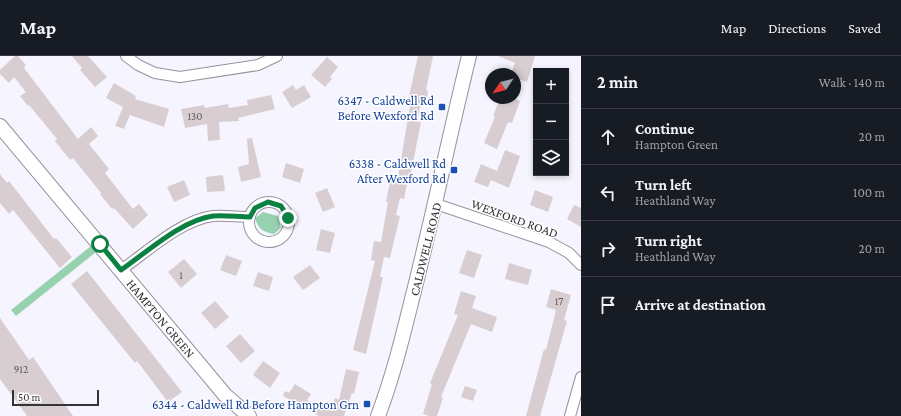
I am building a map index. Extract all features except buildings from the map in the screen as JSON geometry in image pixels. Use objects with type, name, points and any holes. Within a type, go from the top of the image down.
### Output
[{"type":"street","points":[[126,56],[138,65],[155,73],[180,77],[258,65],[277,56]]},
{"type":"street","name":"CALDWELL ROAD","points":[[378,416],[386,395],[408,316],[436,204],[469,56]]},
{"type":"street","name":"HAMPTON GREEN","points":[[0,126],[225,395],[249,416]]},
{"type":"street","name":"WEXFORD ROAD","points":[[436,204],[549,242],[569,253],[581,265]]},
{"type":"street","points":[[121,270],[172,234],[200,219],[213,216],[250,217]]},
{"type":"street","points":[[570,416],[581,377]]},
{"type":"green space","points":[[263,212],[278,216],[281,228],[274,234],[261,229],[255,218]]},
{"type":"green space","points":[[91,246],[96,252],[16,316],[11,310]]},
{"type":"place","name":"6347 - Caldwell Rd Before Wexford Rd","points":[[442,107]]},
{"type":"place","name":"6338 - Caldwell Rd After Wexford Rd","points":[[454,170]]},
{"type":"place","name":"6344 - Caldwell Rd Before Hampton Grn","points":[[367,404]]},
{"type":"route","points":[[100,244],[121,270],[179,229],[200,219],[213,216],[250,217],[255,208],[264,202],[278,204],[286,211],[288,218]]}]
